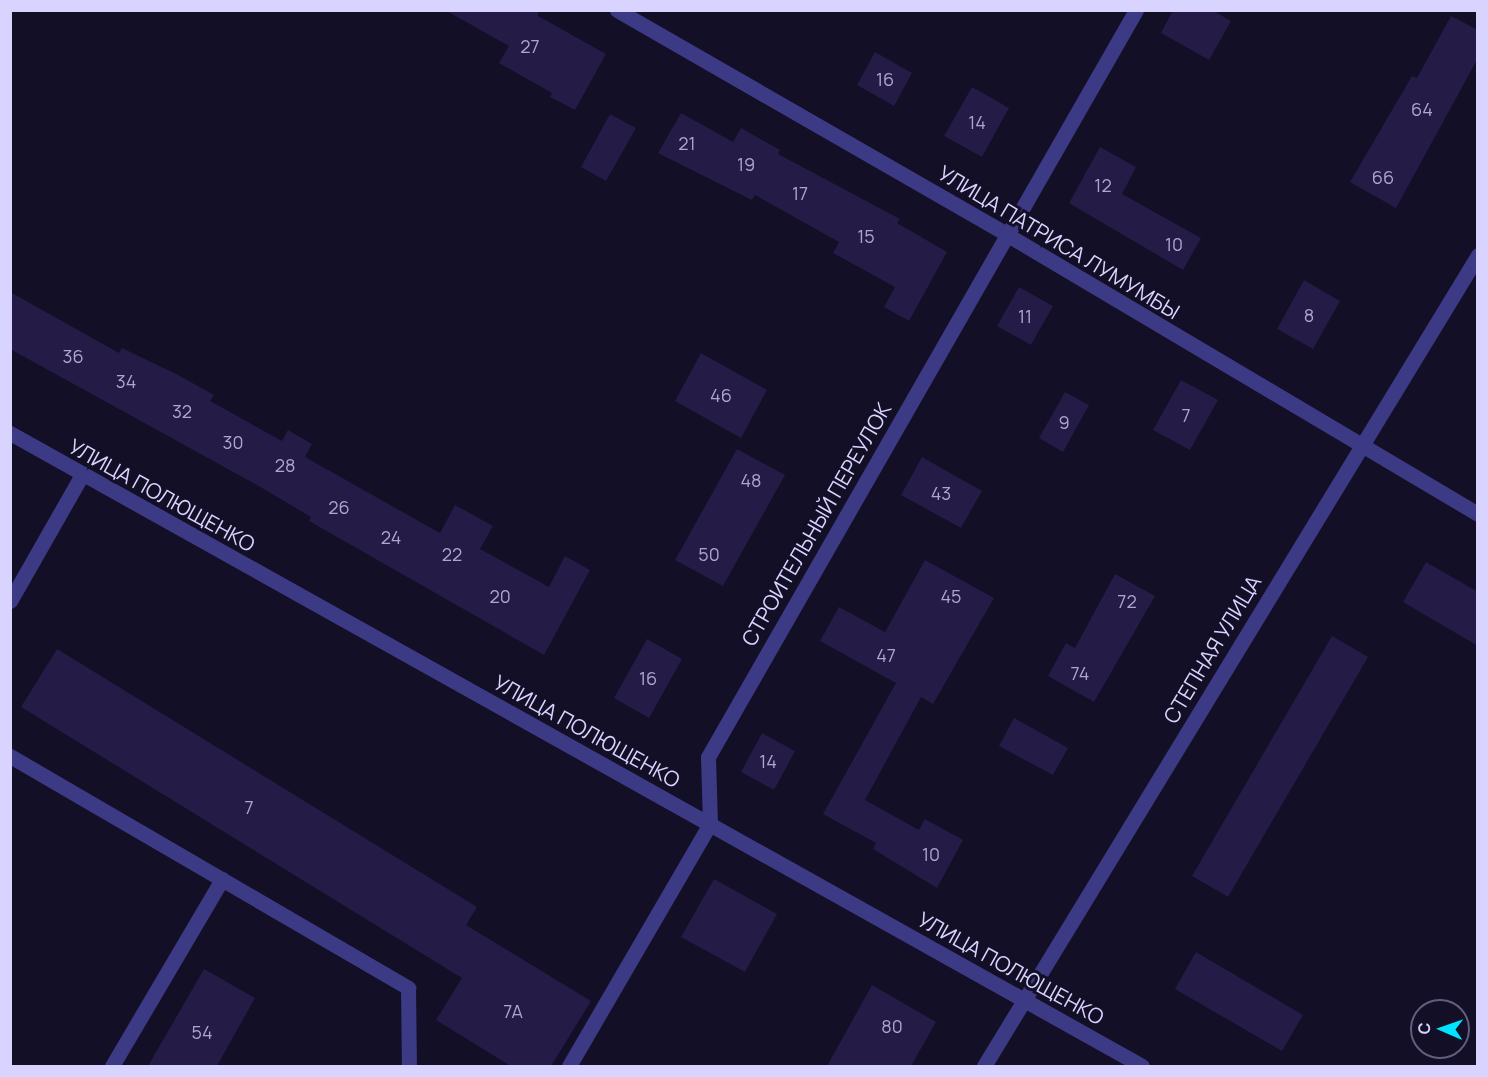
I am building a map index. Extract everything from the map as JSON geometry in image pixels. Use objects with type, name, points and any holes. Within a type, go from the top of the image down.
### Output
[{"type":"street","name":"УЛИЦА ПАТРИСА ЛУМУМБЫ","points":[[617,10],[1006,234],[1478,514]]},
{"type":"street","name":"СТРОИТЕЛЬНЫЙ ПЕРЕУЛОК","points":[[710,824],[708,757],[1136,10]]},
{"type":"street","name":"СТЕПНАЯ УЛИЦА","points":[[984,1066],[1023,997],[1478,255]]},
{"type":"street","name":"УЛИЦА ПОЛЮЩЕНКО","points":[[10,433],[1023,997],[1142,1066]]},
{"type":"street","points":[[10,601],[82,475]]},
{"type":"street","points":[[10,756],[408,988],[409,1066]]},
{"type":"street","points":[[569,1066],[710,824]]},
{"type":"street","points":[[112,1066],[222,879]]},
{"type":"building","points":[[445,10],[538,10],[538,16],[606,54],[575,110],[550,97],[552,93],[499,63],[509,46]]},
{"type":"building","points":[[1173,10],[1212,10],[1231,21],[1209,60],[1161,33]]},
{"type":"building","points":[[1451,16],[1478,30],[1478,58],[1396,208],[1350,182],[1412,76],[1417,78]]},
{"type":"building","points":[[875,52],[912,73],[894,106],[857,85]]},
{"type":"building","points":[[972,87],[1009,108],[982,157],[944,136]]},
{"type":"building","points":[[681,113],[733,142],[741,128],[780,150],[778,154],[900,219],[897,223],[947,252],[909,321],[884,307],[895,287],[833,253],[839,242],[755,195],[752,200],[658,153]]},
{"type":"building","points":[[610,114],[636,128],[606,181],[581,167]]},
{"type":"building","points":[[1100,147],[1136,167],[1122,194],[1201,238],[1183,270],[1069,203]]},
{"type":"building","points":[[1304,280],[1340,301],[1313,349],[1277,329]]},
{"type":"building","points":[[1019,287],[1053,306],[1031,345],[997,326]]},
{"type":"building","points":[[10,292],[119,353],[122,348],[178,375],[214,395],[210,401],[282,441],[288,430],[312,444],[305,457],[440,533],[455,505],[493,526],[480,549],[549,587],[565,556],[590,570],[544,655],[309,521],[311,517],[257,485],[10,349]]},
{"type":"building","points":[[701,353],[767,390],[741,438],[675,401]]},
{"type":"building","points":[[1181,380],[1218,400],[1190,450],[1153,430]]},
{"type":"building","points":[[1065,392],[1089,405],[1063,452],[1039,438]]},
{"type":"building","points":[[737,449],[785,475],[723,586],[675,560]]},
{"type":"building","points":[[922,457],[982,491],[961,528],[901,495]]},
{"type":"building","points":[[925,560],[994,598],[933,704],[921,697],[865,800],[919,830],[925,819],[963,840],[937,888],[873,849],[876,843],[823,814],[896,683],[820,641],[839,607],[885,632]]},
{"type":"building","points":[[1426,562],[1478,592],[1478,646],[1403,602]]},
{"type":"building","points":[[1115,574],[1155,596],[1094,702],[1048,676],[1066,643],[1075,648]]},
{"type":"building","points":[[1332,636],[1368,657],[1228,897],[1192,876]]},
{"type":"building","points":[[647,639],[682,659],[649,718],[614,698]]},
{"type":"building","points":[[57,649],[477,907],[466,925],[591,1001],[551,1066],[511,1066],[436,1020],[462,978],[21,707]]},
{"type":"building","points":[[1014,718],[1068,748],[1053,775],[999,746]]},
{"type":"building","points":[[762,733],[795,751],[774,790],[741,772]]},
{"type":"building","points":[[714,879],[777,914],[745,972],[681,937]]},
{"type":"building","points":[[1196,952],[1303,1015],[1282,1051],[1175,989]]},
{"type":"building","points":[[204,969],[255,998],[217,1066],[148,1066]]},
{"type":"building","points":[[872,985],[936,1022],[911,1066],[827,1066]]}]
